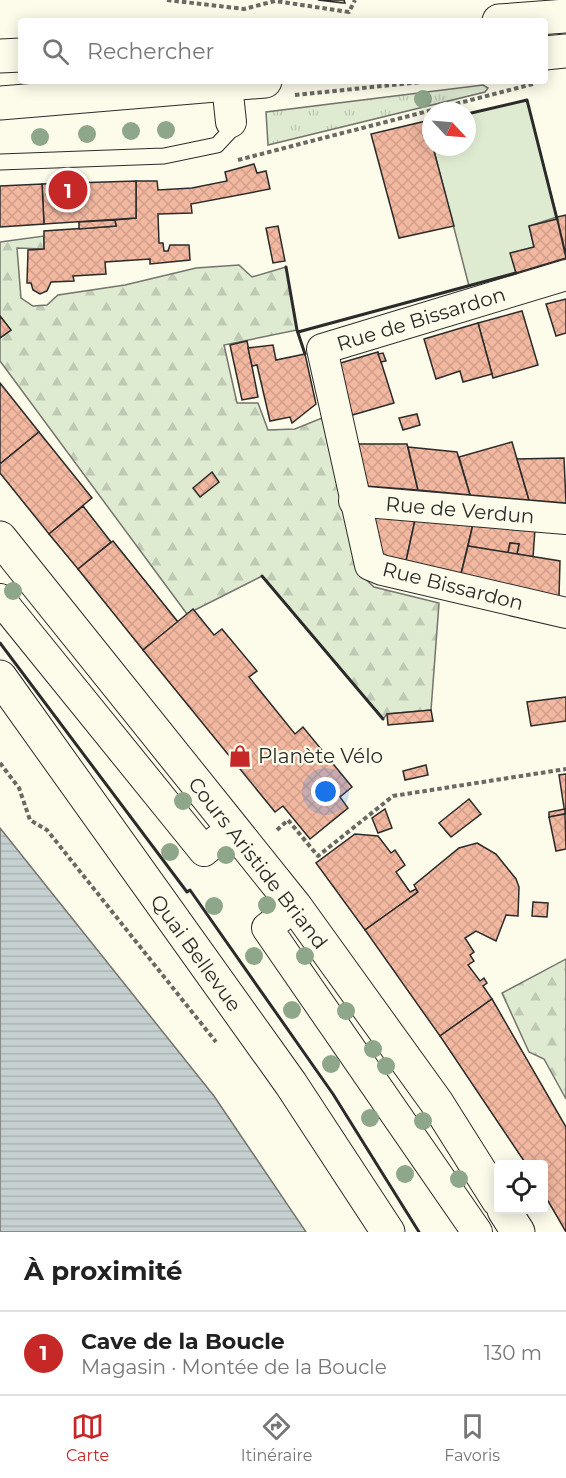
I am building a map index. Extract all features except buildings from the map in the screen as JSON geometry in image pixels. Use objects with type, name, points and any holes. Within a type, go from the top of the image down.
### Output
[{"type":"main road","points":[[539,18],[566,16]]},
{"type":"main road","points":[[548,64],[566,51]]},
{"type":"main road","points":[[0,56],[18,55]]},
{"type":"main road","points":[[0,103],[227,85],[275,88]]},
{"type":"main road","name":"Cours Aristide Briand","points":[[0,538],[295,906],[437,1103],[494,1194]]},
{"type":"main road","name":"Quai Bellevue","points":[[0,677],[209,973],[291,1084],[388,1232]]},
{"type":"main road","points":[[0,713],[209,973]]},
{"type":"main road","points":[[507,1214],[518,1232]]},
{"type":"street","points":[[227,85],[231,122]]},
{"type":"street","name":"Rue de Bissardon","points":[[354,501],[322,349],[566,275]]},
{"type":"street","name":"Rue de Verdun","points":[[354,501],[566,519]]},
{"type":"street","name":"Rue Bissardon","points":[[354,501],[367,561],[375,568],[566,613]]},
{"type":"street","points":[[0,600],[204,851],[232,828]]},
{"type":"street","points":[[295,906],[267,928],[477,1232]]},
{"type":"lane","points":[[0,162],[164,156],[217,145],[230,131],[231,122]]},
{"type":"path","points":[[167,0],[244,9],[275,2],[349,12],[355,0]]},
{"type":"path","points":[[275,88],[364,84]]},
{"type":"path","points":[[235,161],[489,84]]},
{"type":"path","points":[[0,763],[19,788],[30,819],[47,830],[218,1044]]},
{"type":"path","points":[[288,820],[318,856],[393,796],[566,769]]},
{"type":"green space","points":[[483,85],[488,88],[485,92],[444,102],[422,102],[422,107],[268,145],[266,112]]},
{"type":"green space","points":[[527,100],[557,217],[529,226],[534,247],[511,253],[516,273],[469,286],[435,156],[476,156],[476,112]]},
{"type":"green space","points":[[44,236],[44,249],[17,248],[21,298],[33,306],[47,305],[58,295],[125,285],[196,268],[239,265],[252,277],[286,267],[297,330],[224,345],[237,403],[258,403],[268,430],[295,429],[322,418],[358,572],[374,587],[439,603],[431,710],[387,714],[383,719],[262,576],[187,614],[0,361],[0,338],[11,330],[0,316],[0,242]]},
{"type":"green space","points":[[566,959],[566,1099],[544,1059],[529,1052],[502,993]]},
{"type":"shaded area","points":[[0,828],[214,1096],[306,1232],[0,1232]]},
{"type":"wall","points":[[476,112],[527,100],[557,219]]},
{"type":"wall","points":[[286,267],[297,330],[305,354]]},
{"type":"wall","points":[[298,332],[516,273]]},
{"type":"wall","points":[[262,576],[383,719]]},
{"type":"wall","points":[[0,643],[187,892],[190,890],[333,1094],[419,1232]]},
{"type":"place","name":"Cave de la Boucle","points":[[68,190]]},
{"type":"place","name":"Planète Vélo","points":[[240,756]]}]
